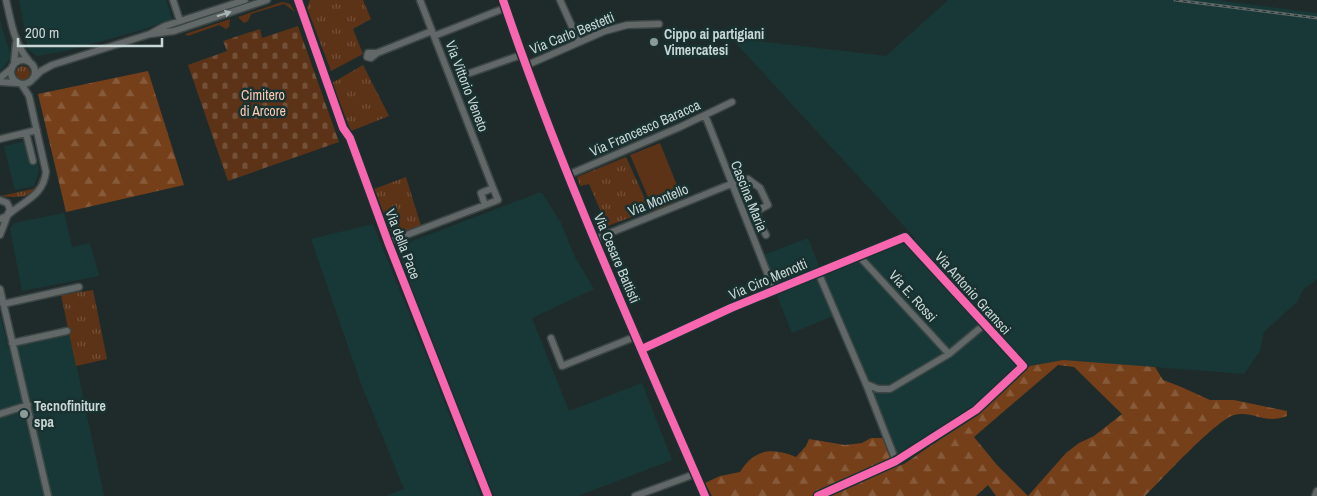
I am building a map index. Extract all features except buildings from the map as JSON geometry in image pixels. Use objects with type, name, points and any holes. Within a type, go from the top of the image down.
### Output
[{"type":"street","points":[[6,0],[16,42],[22,54],[35,68],[29,96]]},
{"type":"street","points":[[173,0],[180,21]]},
{"type":"street","points":[[0,82],[20,84],[33,80],[41,71],[52,65],[150,34],[165,26],[245,0]]},
{"type":"street","points":[[150,34],[168,33],[267,0]]},
{"type":"street","name":"Via della Pace","points":[[298,0],[343,128],[350,138],[388,242],[488,496]]},
{"type":"street","name":"Via Vittorio Veneto","points":[[420,0],[492,185]]},
{"type":"street","name":"Via Cesare Battisti","points":[[501,0],[568,176],[705,496]]},
{"type":"street","points":[[560,0],[579,42]]},
{"type":"street","points":[[377,53],[500,10]]},
{"type":"street","name":"Via Carlo Bestetti","points":[[525,66],[605,31],[627,25],[659,24]]},
{"type":"street","points":[[0,219],[8,216],[40,190],[45,182],[45,163],[29,96],[12,76],[16,42]]},
{"type":"street","points":[[470,73],[521,55]]},
{"type":"street","points":[[0,78],[20,61],[52,65]]},
{"type":"street","name":"Via Francesco Baracca","points":[[568,176],[732,102]]},
{"type":"street","name":"Cascina Maria","points":[[705,115],[772,285]]},
{"type":"street","points":[[0,139],[38,130]]},
{"type":"street","points":[[26,133],[33,161]]},
{"type":"street","points":[[731,184],[748,179],[760,188],[768,205],[758,211],[759,222],[766,235]]},
{"type":"street","name":"Via Montello","points":[[595,239],[731,184]]},
{"type":"street","points":[[388,242],[485,205],[498,200],[492,185],[481,193],[485,205]]},
{"type":"street","points":[[2,200],[26,201]]},
{"type":"street","points":[[0,235],[10,208],[2,200]]},
{"type":"street","name":"Via Ciro Menotti","points":[[642,349],[731,308],[905,237]]},
{"type":"street","name":"Via Antonio Gramsci","points":[[896,461],[976,410],[1023,366],[905,237]]},
{"type":"street","name":"Via E. Rossi","points":[[858,255],[949,354]]},
{"type":"street","points":[[818,272],[866,384],[896,461],[818,496]]},
{"type":"street","points":[[3,304],[79,287]]},
{"type":"street","points":[[0,289],[48,496]]},
{"type":"street","points":[[866,384],[878,389],[890,389],[949,354],[985,324]]},
{"type":"street","points":[[12,343],[67,331]]},
{"type":"street","points":[[551,338],[562,366],[637,336]]},
{"type":"street","points":[[0,414],[28,405]]},
{"type":"street","points":[[635,496],[695,474]]},
{"type":"street","points":[[654,489],[657,496]]},
{"type":"street","points":[[1315,496],[1317,491]]},
{"type":"shaded area","points":[[19,0],[166,0],[172,19],[142,30],[66,51],[36,56],[28,49]]},
{"type":"shaded area","points":[[948,0],[1216,0],[1317,13],[1317,279],[1303,290],[1297,302],[1264,332],[1260,351],[1244,374],[1063,360],[1030,366],[977,411],[898,462],[833,316],[792,333],[761,256],[808,238],[822,274],[915,238],[731,38],[886,56]]},
{"type":"shaded area","points":[[0,20],[11,57],[0,72]]},
{"type":"shaded area","points":[[32,140],[39,169],[38,175],[34,186],[15,190],[4,146]]},
{"type":"shaded area","points":[[542,193],[561,223],[575,257],[594,289],[532,318],[569,411],[642,383],[672,460],[578,496],[494,496],[391,249]]},
{"type":"shaded area","points":[[64,213],[72,247],[90,243],[99,276],[22,291],[10,229],[14,223]]},
{"type":"shaded area","points":[[373,224],[481,496],[386,496],[404,489],[361,384],[311,239]]},
{"type":"shaded area","points":[[0,314],[8,348],[70,335],[104,496],[0,496]]},
{"type":"green space","points":[[310,0],[363,0],[371,19],[353,29],[363,54],[331,71],[307,8]]},
{"type":"green space","points":[[282,2],[290,4],[295,12],[284,4],[251,14],[248,21],[244,23],[238,17]]},
{"type":"green space","points":[[230,19],[229,27],[226,29],[219,25],[188,36],[185,34]]},
{"type":"green space","name":"Cimitero di Arcore","points":[[298,26],[339,142],[228,181],[188,65],[227,51],[223,41],[260,29],[262,38]]},
{"type":"green space","points":[[363,65],[389,116],[351,131],[332,83]]},
{"type":"green space","points":[[20,66],[26,66],[30,73],[26,80],[20,80],[16,76],[16,70]]},
{"type":"green space","points":[[148,71],[184,185],[66,212],[38,94]]},
{"type":"green space","points":[[660,143],[682,198],[654,211],[630,155]]},
{"type":"green space","points":[[626,157],[650,210],[597,230],[594,219],[602,214],[589,184],[580,186],[577,177]]},
{"type":"green space","points":[[40,177],[35,190],[26,196],[0,196],[33,189]]},
{"type":"green space","points":[[406,177],[421,226],[393,237],[374,189]]},
{"type":"green space","points":[[93,290],[107,359],[76,366],[61,295]]},
{"type":"green space","points":[[1063,360],[1155,367],[1163,380],[1210,400],[1234,400],[1287,411],[1287,416],[1272,419],[1241,414],[1226,419],[1202,439],[1145,496],[996,496],[988,485],[976,496],[712,496],[705,483],[720,476],[740,472],[751,459],[764,452],[779,452],[796,457],[806,446],[809,439],[845,445],[862,443],[871,438],[883,438],[898,466],[904,464],[968,420],[1030,366]],"holes":[[[1058,365],[1074,367],[1122,414],[1094,436],[1079,443],[1066,453],[1028,496],[997,465],[974,437]]]},
{"type":"railway","points":[[1175,0],[1317,18]]},
{"type":"cycle path","points":[[298,0],[343,128],[350,138],[388,242],[488,496]]},
{"type":"cycle path","points":[[503,0],[573,188],[705,496]]},
{"type":"cycle path","points":[[642,349],[731,308],[905,237],[1023,366],[976,410],[896,461],[818,496]]},
{"type":"place","name":"Cippo ai partigiani Vimercatesi","points":[[654,42]]},
{"type":"place","name":"Tecnofiniture spa","points":[[24,414]]}]
